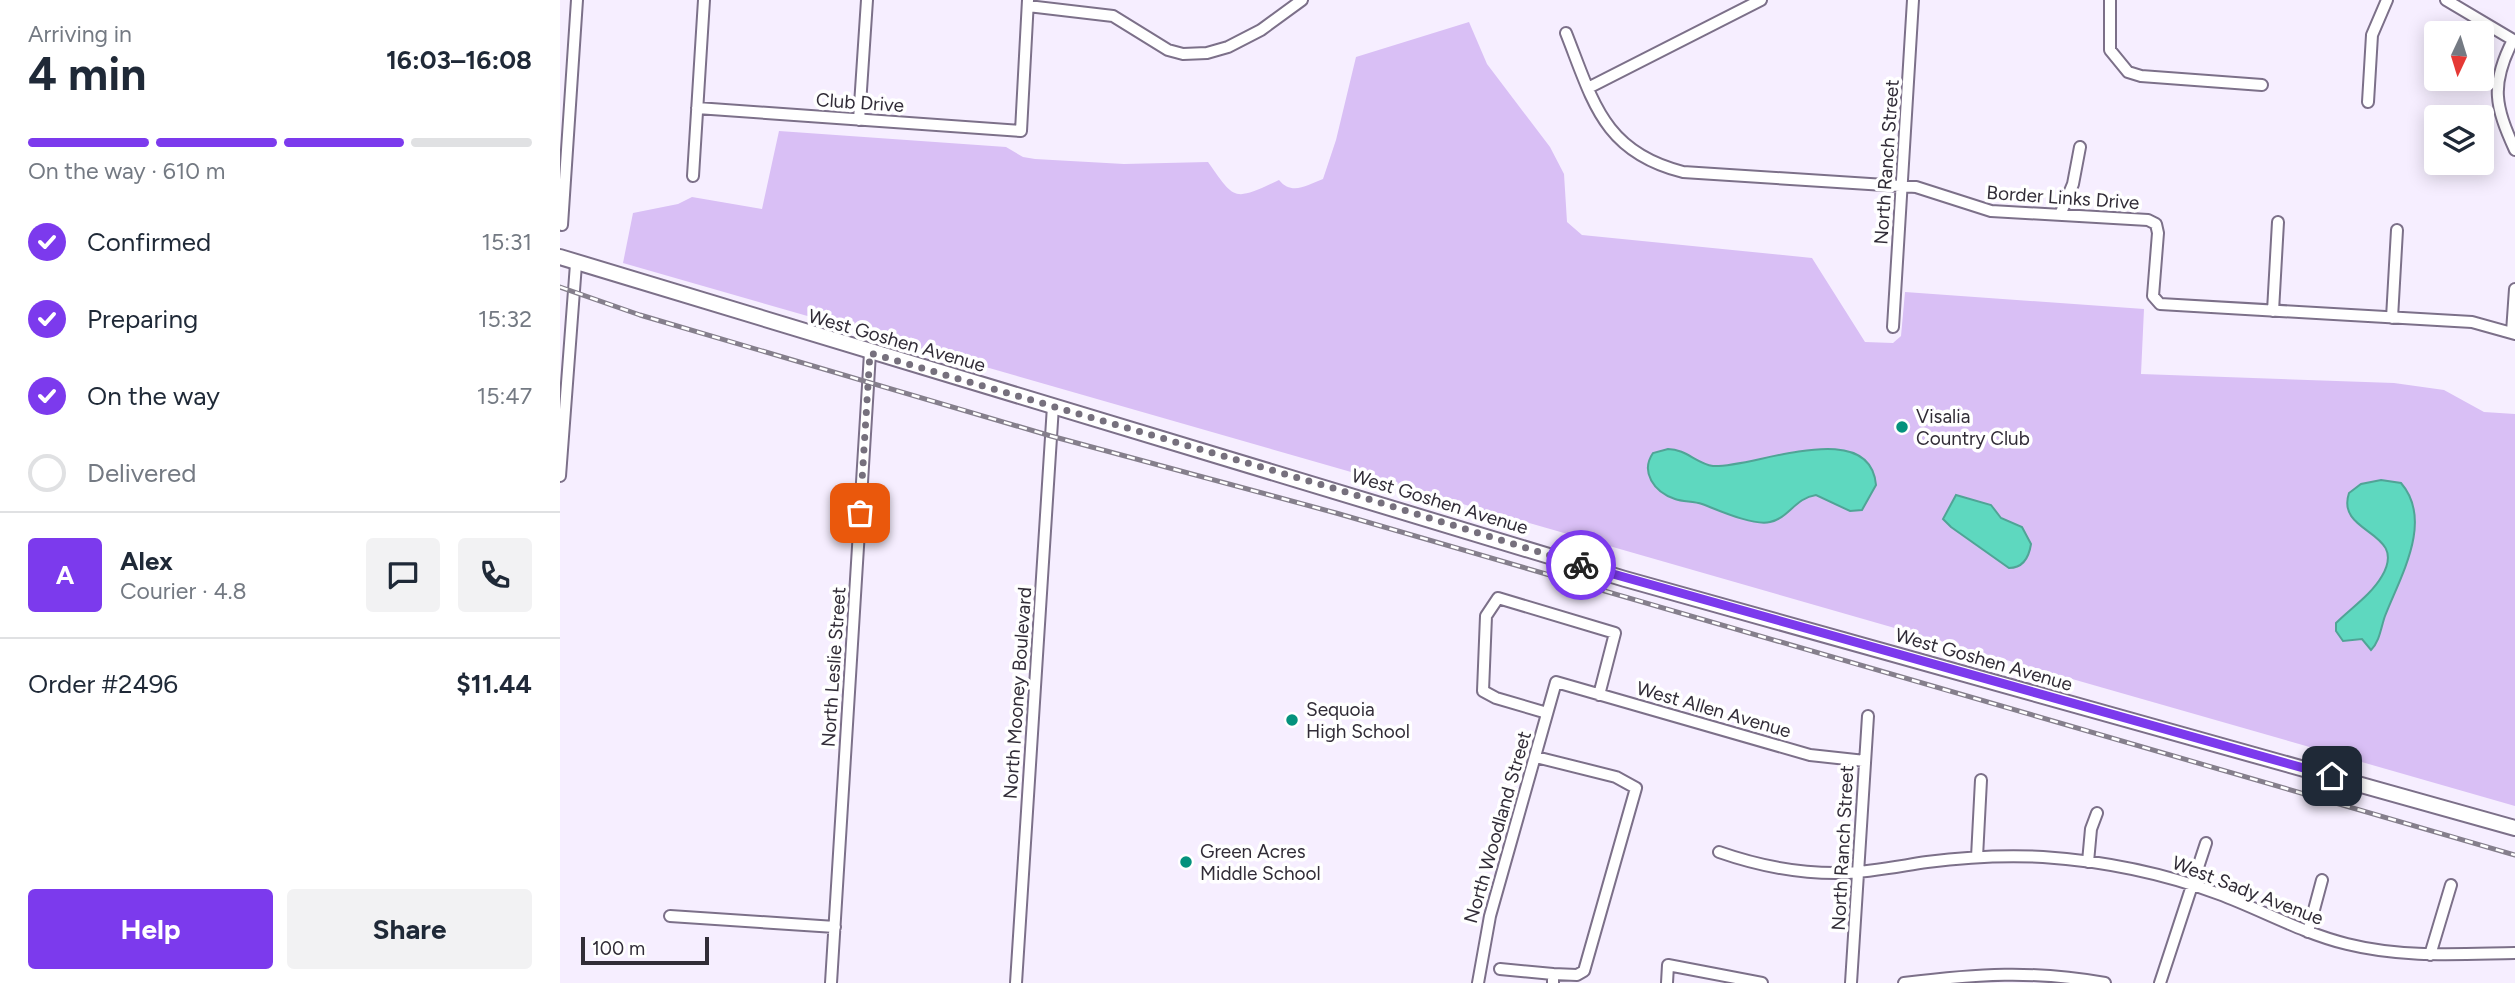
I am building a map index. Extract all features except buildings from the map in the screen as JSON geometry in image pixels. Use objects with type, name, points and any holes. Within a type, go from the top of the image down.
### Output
[{"type":"main road","name":"West Goshen Avenue","points":[[560,257],[870,353],[1053,405],[1625,579],[2515,828]]},
{"type":"street","points":[[562,225],[577,0]]},
{"type":"street","points":[[693,176],[704,0]]},
{"type":"street","points":[[859,120],[867,0]]},
{"type":"street","points":[[1028,3],[1113,16],[1168,50],[1195,53],[1228,47],[1261,30],[1301,0]]},
{"type":"street","points":[[1588,88],[1761,0]]},
{"type":"street","name":"North Ranch Street","points":[[1893,327],[1913,0]]},
{"type":"street","points":[[2110,0],[2110,50],[2128,72],[2141,76],[2262,85]]},
{"type":"street","points":[[2368,103],[2372,35],[2387,0]]},
{"type":"street","points":[[2446,0],[2462,4],[2514,41],[2497,77],[2496,100],[2515,150]]},
{"type":"street","name":"Club Drive","points":[[697,108],[1021,131],[1028,3]]},
{"type":"street","name":"Border Links Drive","points":[[1566,33],[1607,127],[1640,157],[1662,167],[1683,172],[1916,187],[1991,211],[2148,220],[2156,225],[2153,296],[2160,304],[2472,322],[2513,333]]},
{"type":"street","points":[[2060,215],[2073,184],[2080,147]]},
{"type":"street","points":[[2273,311],[2278,222]]},
{"type":"street","points":[[2392,318],[2397,229]]},
{"type":"street","points":[[560,476],[565,322],[576,264]]},
{"type":"street","points":[[2513,333],[2515,289]]},
{"type":"street","name":"North Leslie Street","points":[[831,983],[870,353]]},
{"type":"street","name":"North Mooney Boulevard","points":[[1016,983],[1053,405]]},
{"type":"street","points":[[1547,713],[1496,698],[1483,691],[1486,615],[1498,598],[1615,633],[1599,695]]},
{"type":"street","name":"West Allen Avenue","points":[[1556,682],[1810,755],[1865,761]]},
{"type":"street","name":"North Woodland Street","points":[[1478,983],[1490,916],[1556,682]]},
{"type":"street","name":"North Ranch Street","points":[[1851,983],[1868,716]]},
{"type":"street","points":[[1500,969],[1553,978],[1577,975],[1584,971],[1636,788],[1616,778],[1536,757]]},
{"type":"street","points":[[1977,857],[1982,780]]},
{"type":"street","points":[[2088,862],[2091,829],[2097,813]]},
{"type":"street","points":[[2160,983],[2206,843]]},
{"type":"street","name":"West Sady Avenue","points":[[1719,852],[1779,868],[1815,873],[1860,872],[1977,857],[2042,857],[2088,862],[2149,872],[2193,886],[2308,932],[2370,949],[2430,955],[2515,953]]},
{"type":"street","points":[[2308,932],[2322,880]]},
{"type":"street","points":[[2430,955],[2451,885]]},
{"type":"street","points":[[670,916],[835,927]]},
{"type":"street","points":[[1667,983],[1668,965],[1762,983]]},
{"type":"street","points":[[1904,983],[1984,973],[2105,983]]},
{"type":"shaded area","name":"Visalia Country Club","points":[[1469,22],[1487,64],[1550,147],[1564,174],[1567,222],[1582,235],[1812,258],[1865,342],[1893,343],[1901,336],[1905,292],[2144,309],[2141,374],[2394,383],[2444,390],[2484,412],[2515,414],[2515,806],[623,263],[633,213],[678,204],[692,197],[762,209],[779,131],[1006,147],[1023,157],[1035,159],[1124,164],[1208,162],[1224,184],[1236,194],[1252,192],[1279,180],[1289,187],[1305,186],[1323,179],[1336,140],[1356,57]]},
{"type":"shaded area","points":[[1668,449],[1680,451],[1713,466],[1806,450],[1832,449],[1853,453],[1869,464],[1876,485],[1862,510],[1850,511],[1816,495],[1803,500],[1777,520],[1754,522],[1702,504],[1675,499],[1661,492],[1651,480],[1649,460],[1653,453]]},
{"type":"shaded area","points":[[2381,480],[2401,483],[2415,514],[2414,531],[2405,567],[2371,650],[2362,639],[2343,641],[2336,631],[2336,623],[2372,589],[2382,576],[2388,561],[2386,550],[2380,541],[2360,526],[2348,507],[2349,493],[2361,484]]},
{"type":"shaded area","points":[[1956,495],[1991,505],[2001,518],[2022,527],[2031,544],[2022,564],[2009,568],[1943,519]]},
{"type":"railway","points":[[560,287],[640,315],[1051,436],[1336,513],[2515,855]]},
{"type":"way so far","points":[[860,513],[870,353],[1333,488],[1581,565]]},
{"type":"place","name":"Visalia Country Club","points":[[1902,427]]},
{"type":"place","name":"Sequoia High School","points":[[1292,720]]},
{"type":"place","name":"Green Acres Middle School","points":[[1186,862]]},
{"type":"route","points":[[1581,565],[2332,776]]}]
